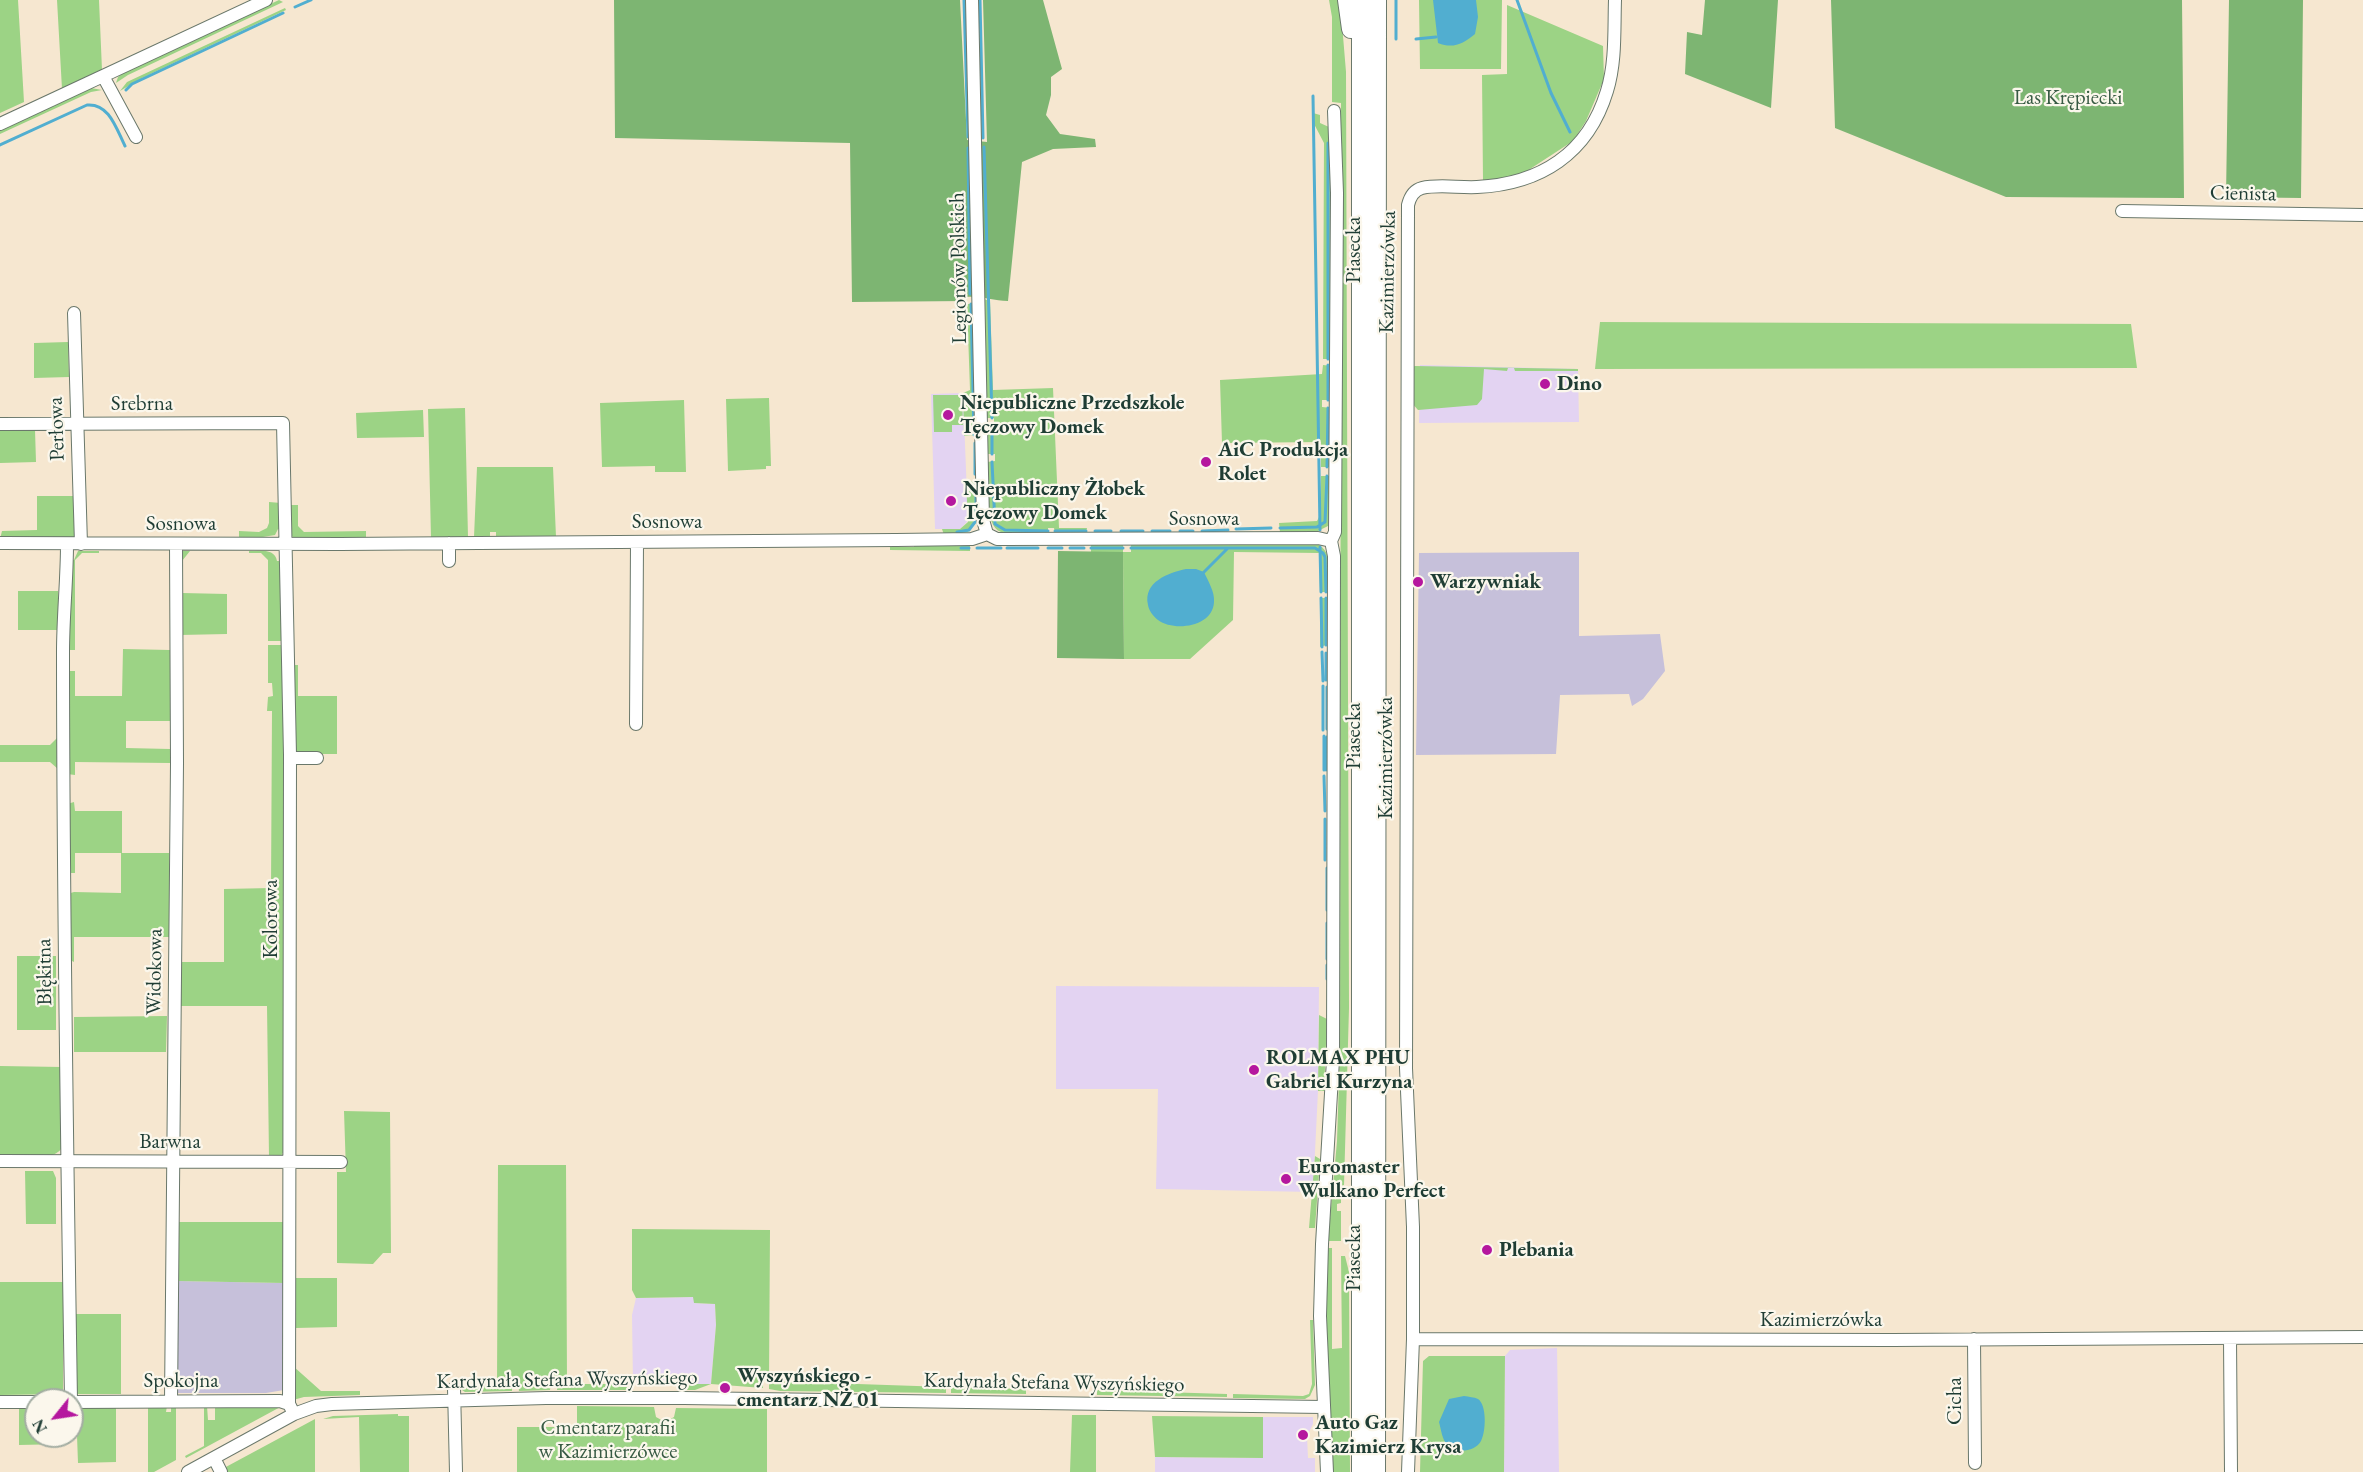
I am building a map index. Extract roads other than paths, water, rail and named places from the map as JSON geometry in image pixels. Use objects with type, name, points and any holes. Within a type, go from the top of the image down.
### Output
[{"type":"highway","points":[[1347,0],[1361,147]]},
{"type":"highway","name":"Piasecka","points":[[1361,0],[1361,1472]]},
{"type":"highway","name":"Piasecka","points":[[1376,1472],[1377,0]]},
{"type":"street","points":[[0,124],[266,0]]},
{"type":"street","name":"Legionów Polskich","points":[[972,0],[982,520],[987,534]]},
{"type":"street","name":"Kazimierzówka","points":[[1615,0],[1612,73],[1608,89],[1593,125],[1574,148],[1546,171],[1514,183],[1474,188],[1422,188],[1410,197],[1408,205],[1406,1015],[1413,1227],[1413,1339],[2363,1337]]},
{"type":"street","points":[[103,76],[136,137]]},
{"type":"street","points":[[1327,1472],[1323,1407],[1321,1286],[1333,1060],[1334,972],[1334,556],[1331,541],[1335,532],[1337,363],[1334,111]]},
{"type":"street","name":"Cienista","points":[[2122,211],[2363,215]]},
{"type":"street","name":"Perłowa","points":[[74,313],[81,544]]},
{"type":"street","name":"Srebrna","points":[[0,424],[283,423]]},
{"type":"street","name":"Kolorowa","points":[[283,423],[290,758],[289,1161],[292,1409]]},
{"type":"street","name":"Sosnowa","points":[[0,543],[285,544],[972,539],[987,534],[997,539],[1318,538],[1331,541]]},
{"type":"street","points":[[636,724],[637,542]]},
{"type":"street","points":[[449,543],[449,561]]},
{"type":"street","name":"Błękitna","points":[[67,544],[63,651],[66,1161],[71,1388]]},
{"type":"street","name":"Widokowa","points":[[171,1401],[177,721],[176,544]]},
{"type":"street","points":[[290,758],[317,758]]},
{"type":"street","name":"Barwna","points":[[0,1161],[341,1161]]},
{"type":"street","points":[[2230,1338],[2231,1472]]},
{"type":"street","points":[[1408,1472],[1413,1339]]},
{"type":"street","name":"Cicha","points":[[1974,1339],[1974,1463]]},
{"type":"street","points":[[630,1384],[630,1398]]},
{"type":"street","points":[[454,1388],[456,1472]]},
{"type":"street","name":"Kardynała Stefana Wyszyńskiego","points":[[188,1472],[292,1409],[332,1404],[630,1398],[1323,1407]]},
{"type":"street","name":"Spokojna","points":[[84,1401],[280,1401],[292,1409]]},
{"type":"street","points":[[0,1402],[24,1402]]},
{"type":"street","points":[[214,1458],[221,1472]]},
{"type":"water","points":[[1433,0],[1476,0],[1478,17],[1475,34],[1458,44],[1448,46],[1438,43]]},
{"type":"water","points":[[1186,569],[1204,572],[1213,594],[1212,610],[1207,617],[1192,625],[1165,624],[1149,609],[1147,597],[1149,590],[1165,576]]},
{"type":"water","points":[[1464,1396],[1476,1398],[1481,1402],[1485,1425],[1483,1437],[1478,1445],[1460,1451],[1447,1445],[1439,1422],[1449,1399]]},
{"type":"waterway","points":[[295,7],[311,0]]},
{"type":"waterway","points":[[964,0],[968,137]]},
{"type":"waterway","points":[[980,0],[983,138]]},
{"type":"waterway","points":[[1396,0],[1396,39]]},
{"type":"waterway","points":[[1517,0],[1551,93],[1570,132]]},
{"type":"waterway","points":[[126,90],[132,84],[283,13]]},
{"type":"waterway","points":[[1416,39],[1436,37]]},
{"type":"waterway","points":[[1313,96],[1320,530]]},
{"type":"waterway","points":[[0,145],[87,105],[95,105],[111,118],[125,146]]},
{"type":"waterway","points":[[1328,143],[1328,359]]},
{"type":"waterway","points":[[984,147],[992,418]]},
{"type":"waterway","points":[[968,148],[970,294]]},
{"type":"waterway","points":[[971,304],[974,435]]},
{"type":"waterway","points":[[1328,365],[1328,400]]},
{"type":"waterway","points":[[1327,467],[1328,408]]},
{"type":"waterway","points":[[992,426],[992,454]]},
{"type":"waterway","points":[[975,443],[975,474]]},
{"type":"waterway","points":[[992,462],[995,524],[1005,530],[1048,531]]},
{"type":"waterway","points":[[1280,528],[1317,527],[1325,522],[1327,476]]},
{"type":"waterway","points":[[957,532],[969,530],[975,522],[976,481]]},
{"type":"waterway","points":[[1236,529],[1271,528]]},
{"type":"waterway","points":[[1202,531],[1228,530]]},
{"type":"waterway","points":[[1055,531],[1086,531]]},
{"type":"waterway","points":[[1095,531],[1111,531]]},
{"type":"waterway","points":[[1121,531],[1143,531]]},
{"type":"waterway","points":[[1152,531],[1170,531]]},
{"type":"waterway","points":[[1180,531],[1193,531]]},
{"type":"waterway","points":[[1320,547],[1321,592]]},
{"type":"waterway","points":[[961,548],[969,548]]},
{"type":"waterway","points":[[977,548],[1001,548]]},
{"type":"waterway","points":[[1007,548],[1038,548]]},
{"type":"waterway","points":[[1048,548],[1062,548]]},
{"type":"waterway","points":[[1070,548],[1084,548]]},
{"type":"waterway","points":[[1091,548],[1123,548]]},
{"type":"waterway","points":[[1131,548],[1228,548]]},
{"type":"waterway","points":[[1204,572],[1228,548],[1315,548],[1325,557],[1326,592]]},
{"type":"waterway","points":[[1321,598],[1322,647]]},
{"type":"waterway","points":[[1326,598],[1326,645]]},
{"type":"waterway","points":[[1322,652],[1323,681]]},
{"type":"waterway","points":[[1326,653],[1326,680]]},
{"type":"waterway","points":[[1323,686],[1323,730]]},
{"type":"waterway","points":[[1327,687],[1327,729]]},
{"type":"waterway","points":[[1324,736],[1324,770]]},
{"type":"waterway","points":[[1326,770],[1327,737]]},
{"type":"waterway","points":[[1324,776],[1325,811]]},
{"type":"waterway","points":[[1325,819],[1325,860]]},
{"type":"waterway","points":[[1327,868],[1327,910]]},
{"type":"waterway","points":[[1327,923],[1327,959]]},
{"type":"waterway","points":[[1327,965],[1327,979]]},
{"type":"place","name":"Dino","points":[[1545,384]]},
{"type":"place","name":"Niepubliczne Przedszkole Tęczowy Domek","points":[[948,415]]},
{"type":"place","name":"AiC Produkcja Rolet","points":[[1206,462]]},
{"type":"place","name":"Niepubliczny Żłobek Tęczowy Domek","points":[[951,501]]},
{"type":"place","name":"Warzywniak","points":[[1418,582]]},
{"type":"place","name":"ROLMAX PHU Gabriel Kurzyna","points":[[1254,1070]]},
{"type":"place","name":"Euromaster Wulkano Perfect","points":[[1286,1179]]},
{"type":"place","name":"Plebania","points":[[1487,1250]]},
{"type":"place","name":"Wyszyńskiego - cmentarz NŻ 01","points":[[725,1388]]},
{"type":"place","name":"Auto Gaz Kazimierz Krysa","points":[[1303,1435]]},
{"type":"park label","name":"Las Krępiecki","points":[[2068,98]]},
{"type":"park label","name":"Cmentarz parafii w Kazimierzówce","points":[[608,1440]]}]
